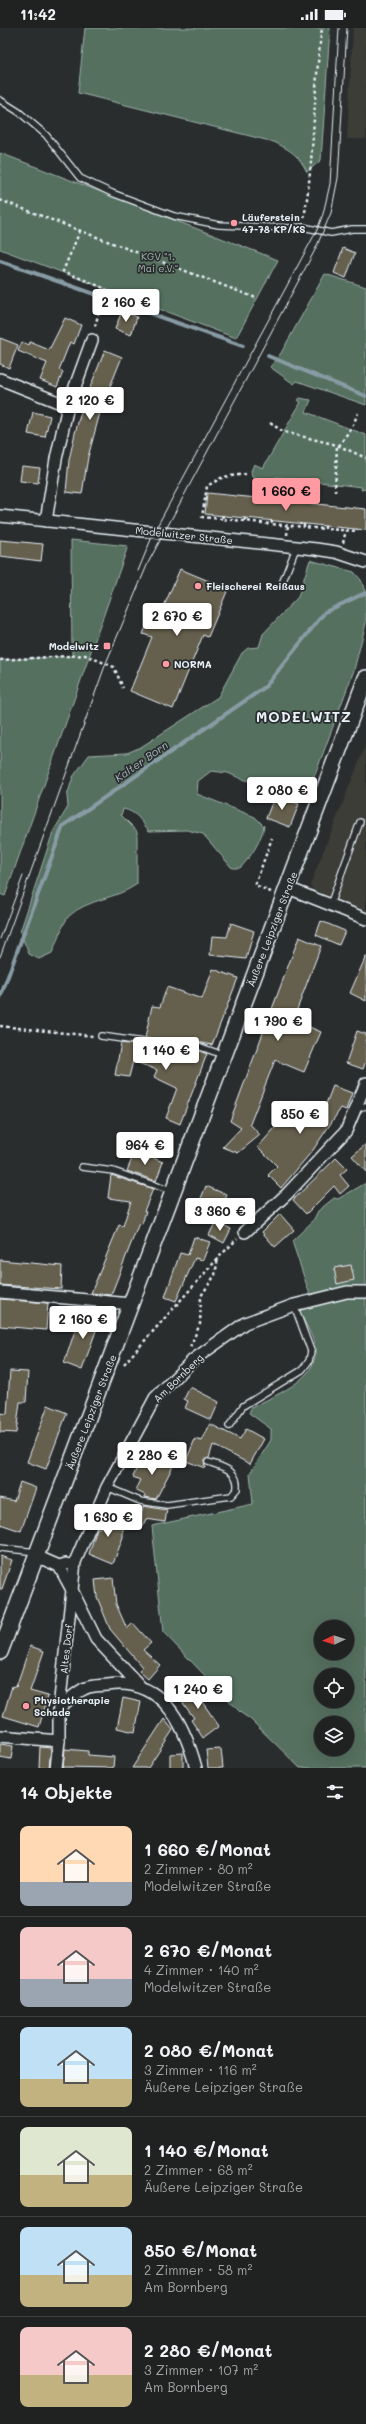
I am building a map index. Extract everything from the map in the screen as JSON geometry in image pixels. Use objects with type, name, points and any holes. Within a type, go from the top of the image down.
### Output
[{"type":"street","points":[[46,521],[56,459],[68,406],[92,340]]},
{"type":"street","points":[[0,379],[68,406]]},
{"type":"street","name":"Modelwitzer Straße","points":[[0,516],[336,552],[366,562]]},
{"type":"street","name":"Äußere Leipziger Straße","points":[[0,1652],[366,678]]},
{"type":"street","points":[[286,893],[330,905],[366,919]]},
{"type":"street","points":[[245,1232],[287,1194],[346,1131],[366,1083]]},
{"type":"street","points":[[0,1292],[131,1304]]},
{"type":"street","name":"Am Bornberg","points":[[72,1590],[75,1562],[107,1487],[154,1398],[193,1360],[245,1322],[294,1305],[347,1292],[366,1292]]},
{"type":"street","points":[[37,1554],[59,1566],[75,1562]]},
{"type":"street","name":"Altes Dorf","points":[[59,1566],[104,1649],[138,1685],[164,1701],[187,1736],[196,1768]]},
{"type":"street","name":"Altes Dorf","points":[[56,1768],[60,1708],[72,1590]]},
{"type":"street","name":"Altes Dorf","points":[[60,1708],[86,1688],[115,1684],[138,1685]]},
{"type":"street","points":[[0,1736],[59,1741]]},
{"type":"lane","points":[[0,100],[19,112],[46,135],[80,178],[112,193],[174,216],[219,225],[288,228],[302,227],[331,233],[352,229],[366,229]]},
{"type":"lane","points":[[283,581],[296,548]]},
{"type":"lane","points":[[330,905],[360,822]]},
{"type":"lane","points":[[101,1036],[179,1047],[198,1046],[225,1056]]},
{"type":"lane","points":[[355,1109],[366,1106]]},
{"type":"lane","points":[[82,1167],[113,1171],[174,1192]]},
{"type":"lane","points":[[229,1426],[243,1406],[302,1370],[309,1361],[311,1351],[294,1305]]},
{"type":"lane","points":[[107,1487],[140,1501],[167,1505],[231,1496],[238,1489],[236,1478],[230,1469],[208,1462]]},
{"type":"lane","points":[[0,1548],[37,1554]]},
{"type":"path","points":[[302,227],[315,134],[318,55],[322,28]]},
{"type":"path","points":[[0,200],[256,298]]},
{"type":"path","points":[[80,231],[63,271],[106,289],[96,318],[92,340]]},
{"type":"path","points":[[335,492],[338,446],[354,425],[358,413]]},
{"type":"path","points":[[270,423],[284,432],[338,446],[366,458]]},
{"type":"path","points":[[246,474],[223,477],[207,486],[202,517],[222,517],[357,531],[357,529]]},
{"type":"path","points":[[287,535],[288,525]]},
{"type":"path","points":[[0,660],[85,655],[114,667],[123,688]]},
{"type":"path","points":[[272,838],[254,885],[286,893]]},
{"type":"path","points":[[0,1026],[101,1036]]},
{"type":"path","points":[[122,1365],[150,1337],[218,1257],[245,1232]]},
{"type":"path","points":[[193,1360],[187,1354],[200,1324],[202,1296],[216,1275],[218,1257]]},
{"type":"shaded area","points":[[353,28],[366,28],[366,139],[347,139]]},
{"type":"shaded area","points":[[366,744],[366,912],[314,890],[310,885]]},
{"type":"green space","points":[[85,28],[330,28],[321,160],[307,172],[301,161],[294,154],[274,142],[78,93]]},
{"type":"green space","name":"KGV \"1. Mai e.V.\"","points":[[0,153],[278,260],[236,338],[0,249]]},
{"type":"green space","points":[[325,274],[366,287],[366,405],[297,381],[294,384],[270,367],[281,353]]},
{"type":"green space","points":[[299,398],[311,400],[306,412],[366,435],[366,489],[361,490],[362,487],[276,477],[275,482],[261,481],[252,477],[251,471],[254,464],[263,468],[301,402],[297,400]]},
{"type":"green space","points":[[71,540],[128,546],[5,896],[0,894],[0,660],[72,656]]},
{"type":"green space","points":[[310,560],[354,572],[361,580],[366,594],[366,623],[354,670],[315,775],[299,787],[244,780],[228,773],[211,771],[198,781],[197,794],[255,817],[264,826],[261,837],[255,848],[240,868],[232,868],[203,834],[187,830],[149,831],[135,814],[123,809],[121,815],[137,831],[137,884],[120,893],[93,902],[76,910],[67,919],[52,953],[39,959],[29,954],[20,932],[53,832],[68,807],[67,796],[73,777],[89,755],[127,753],[141,747],[218,697],[242,653],[248,648],[259,647],[263,634],[298,597]]},
{"type":"green space","points":[[366,1183],[366,1768],[300,1768],[250,1719],[241,1713],[163,1632],[152,1526],[253,1504],[250,1473],[271,1440],[271,1429],[249,1413],[251,1408],[292,1386],[310,1370],[314,1360],[315,1349],[313,1340],[300,1312],[301,1307],[313,1304],[292,1241],[313,1221],[318,1211],[334,1198],[338,1199]]},
{"type":"building","points":[[343,248],[355,253],[346,278],[334,273]]},
{"type":"building","points":[[122,311],[137,317],[131,335],[115,329]]},
{"type":"building","points":[[65,318],[81,325],[74,344],[70,342],[59,370],[63,372],[57,387],[40,380],[47,363],[18,351],[22,342],[29,345],[30,342],[49,350]]},
{"type":"building","points":[[0,338],[18,345],[9,368],[0,364]]},
{"type":"building","points":[[105,350],[122,357],[101,409],[88,457],[82,494],[66,492],[69,460],[75,433],[83,405]]},
{"type":"building","points":[[33,412],[50,416],[45,437],[28,434]]},
{"type":"building","points":[[22,466],[40,468],[38,483],[20,481]]},
{"type":"building","points":[[207,493],[366,509],[366,530],[205,514]]},
{"type":"building","points":[[0,540],[43,544],[41,561],[0,556]]},
{"type":"building","name":"NORMA","points":[[180,569],[228,589],[208,637],[203,635],[173,709],[130,691],[152,637],[143,634],[153,610],[161,613]]},
{"type":"building","points":[[275,795],[299,804],[290,827],[266,818]]},
{"type":"building","points":[[321,921],[345,931],[339,945],[316,935]]},
{"type":"building","points":[[231,923],[254,931],[246,959],[210,955],[212,936],[227,937]]},
{"type":"building","points":[[299,937],[321,946],[293,1020],[321,1032],[304,1072],[275,1060],[250,1124],[260,1135],[238,1153],[223,1147],[241,1128],[230,1121]]},
{"type":"building","points":[[366,956],[366,1001],[350,993]]},
{"type":"building","points":[[213,969],[238,978],[212,1045],[198,1042],[179,1043],[145,1038],[152,1006],[160,1007],[167,987],[202,999]]},
{"type":"building","points":[[357,1031],[366,1034],[366,1061],[363,1069],[346,1063]]},
{"type":"building","points":[[121,1043],[178,1051],[197,1050],[207,1054],[180,1124],[166,1118],[177,1088],[154,1077],[157,1070],[133,1061],[129,1077],[115,1075]]},
{"type":"building","points":[[333,1086],[352,1093],[346,1110],[341,1108],[313,1150],[281,1188],[268,1175],[277,1166],[258,1147],[298,1102],[322,1114]]},
{"type":"building","points":[[366,1144],[366,1172],[352,1156]]},
{"type":"building","points":[[135,1151],[163,1162],[156,1181],[127,1171]]},
{"type":"building","points":[[336,1158],[347,1169],[340,1175],[349,1186],[340,1194],[334,1186],[306,1214],[293,1200]]},
{"type":"building","points":[[111,1175],[153,1189],[144,1211],[146,1211],[142,1224],[139,1223],[111,1295],[91,1293],[119,1225],[123,1226],[131,1201],[108,1198]]},
{"type":"building","points":[[206,1186],[227,1195],[216,1221],[195,1213]]},
{"type":"building","points":[[280,1214],[294,1230],[275,1247],[262,1232]]},
{"type":"building","points":[[216,1221],[231,1229],[224,1243],[209,1235]]},
{"type":"building","points":[[194,1237],[210,1242],[203,1260],[195,1258],[176,1301],[165,1297],[180,1253],[188,1255]]},
{"type":"building","points":[[0,1260],[62,1266],[61,1289],[0,1285]]},
{"type":"building","points":[[351,1265],[354,1280],[337,1284],[334,1268]]},
{"type":"building","points":[[0,1299],[48,1303],[46,1330],[0,1326]]},
{"type":"building","points":[[81,1313],[102,1314],[82,1370],[64,1363]]},
{"type":"building","points":[[10,1371],[28,1372],[26,1402],[20,1402],[16,1433],[0,1432],[0,1413],[7,1414]]},
{"type":"building","points":[[190,1387],[219,1402],[211,1420],[185,1408],[188,1401],[184,1399]]},
{"type":"building","points":[[48,1405],[67,1413],[46,1469],[27,1462]]},
{"type":"building","points":[[210,1424],[240,1439],[246,1429],[264,1439],[250,1464],[213,1445],[209,1458],[204,1460],[205,1468],[186,1461],[195,1439],[202,1441]]},
{"type":"building","points":[[153,1454],[174,1464],[156,1499],[145,1497],[145,1495],[135,1490],[140,1480],[133,1477],[140,1460],[148,1464]]},
{"type":"building","points":[[20,1482],[36,1488],[21,1531],[0,1524],[0,1498],[14,1501]]},
{"type":"building","points":[[143,1506],[167,1510],[165,1522],[146,1519],[143,1525],[140,1524]]},
{"type":"building","points":[[115,1511],[123,1515],[123,1537],[113,1564],[89,1554],[97,1528],[100,1528],[103,1521]]},
{"type":"building","points":[[0,1556],[12,1560],[2,1589],[0,1589]]},
{"type":"building","points":[[113,1578],[116,1604],[127,1629],[133,1623],[151,1643],[143,1650],[160,1665],[148,1679],[139,1671],[142,1667],[110,1629],[97,1597],[95,1580]]},
{"type":"building","name":"Physiotherapie Schade","points":[[30,1646],[44,1651],[30,1691],[48,1696],[39,1727],[3,1716],[12,1686],[16,1687]]},
{"type":"building","points":[[195,1682],[202,1693],[198,1696],[219,1726],[203,1738],[191,1720],[194,1718],[177,1695]]},
{"type":"building","points":[[123,1698],[141,1702],[135,1732],[117,1728]]},
{"type":"building","points":[[164,1719],[173,1730],[148,1768],[132,1768]]},
{"type":"building","points":[[0,1744],[13,1746],[11,1759],[0,1757]]},
{"type":"building","points":[[40,1747],[51,1748],[49,1768],[39,1768]]},
{"type":"building","points":[[65,1749],[88,1751],[88,1755],[114,1757],[113,1768],[63,1767]]},
{"type":"building","points":[[221,1749],[223,1768],[208,1768],[206,1750]]},
{"type":"building","points":[[183,1753],[183,1768],[170,1768],[170,1754]]},
{"type":"waterway","points":[[0,261],[243,346]]},
{"type":"waterway","points":[[268,356],[366,396]]},
{"type":"waterway","name":"Kalter Born","points":[[0,998],[63,826],[265,687],[325,612],[365,593]]},
{"type":"tram line","points":[[138,571],[154,532],[317,230],[323,214],[330,184],[339,28]]},
{"type":"tram line","points":[[0,957],[106,663],[148,563],[315,250],[331,213],[338,178],[347,28]]},
{"type":"tram line","points":[[0,939],[23,876]]},
{"type":"place","name":"Läuferstein 47-78 KP/KS","points":[[234,223]]},
{"type":"place","name":"Fleischerei Reißaus","points":[[198,586]]},
{"type":"place","name":"Modelwitz","points":[[107,646]]},
{"type":"place","name":"NORMA","points":[[166,664]]},
{"type":"place","name":"Physiotherapie Schade","points":[[26,1706]]},
{"type":"district","name":"MODELWITZ","points":[[304,716]]}]
